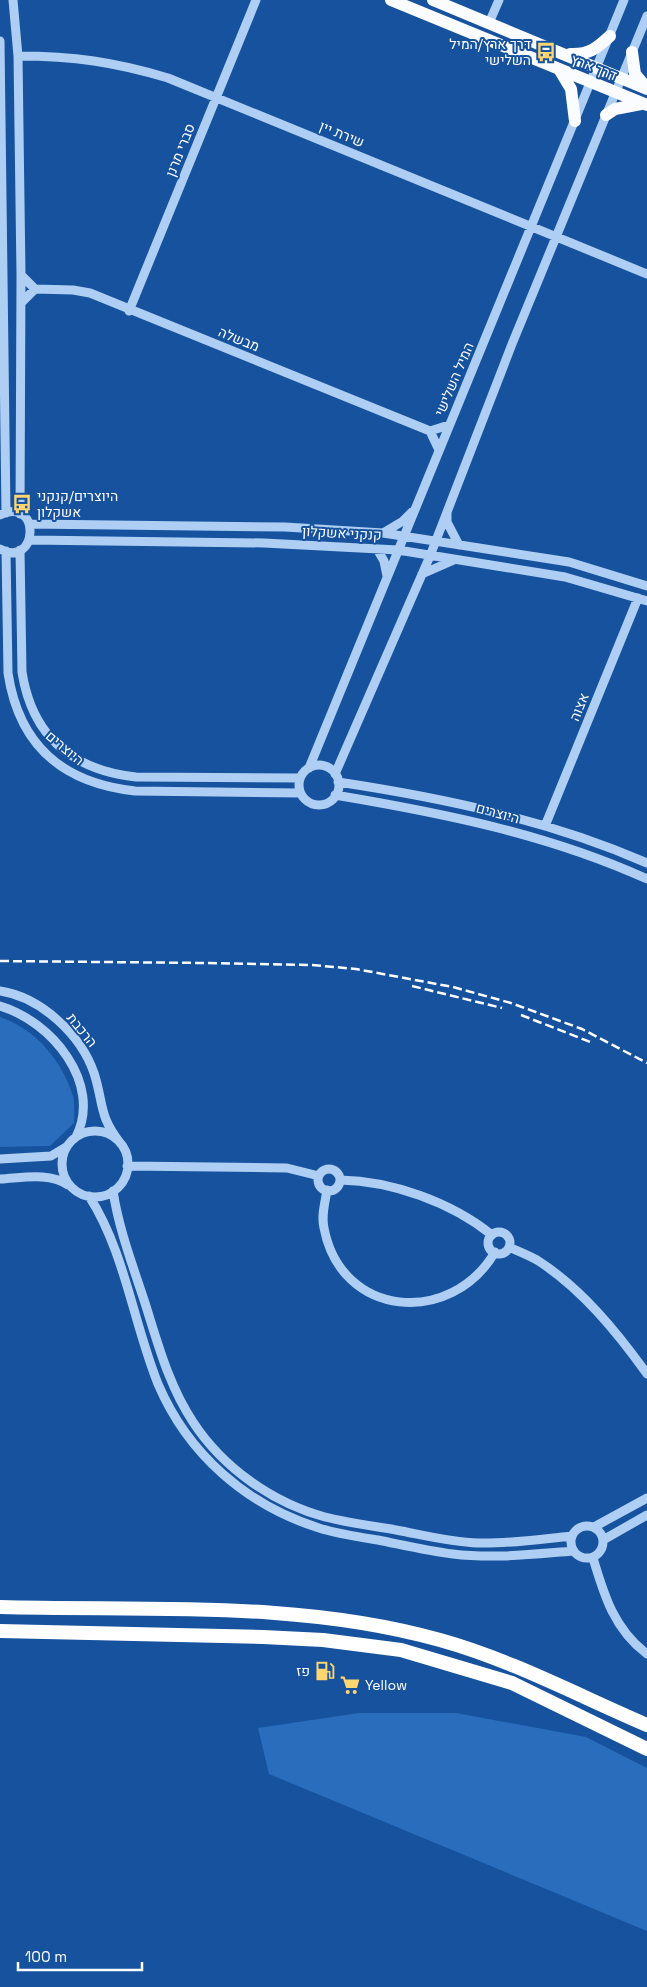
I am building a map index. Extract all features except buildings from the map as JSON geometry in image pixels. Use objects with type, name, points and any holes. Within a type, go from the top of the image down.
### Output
[{"type":"highway","points":[[0,1605],[214,1610],[317,1617],[387,1627],[478,1652],[647,1725]]},
{"type":"highway","points":[[0,1630],[263,1637],[323,1640],[401,1650],[512,1683],[647,1749]]},
{"type":"main road","name":"דרך ארץ","points":[[391,0],[646,104]]},
{"type":"main road","name":"דרך ארץ","points":[[433,0],[647,88]]},
{"type":"main road","points":[[565,54],[583,54],[593,51],[610,36]]},
{"type":"main road","points":[[632,52],[635,74],[647,88]]},
{"type":"main road","points":[[559,69],[571,89],[575,121]]},
{"type":"main road","points":[[606,116],[616,109],[646,104]]},
{"type":"street","points":[[14,0],[18,56],[22,302],[20,514]]},
{"type":"street","name":"סברי מרנן","points":[[129,310],[256,0]]},
{"type":"street","points":[[489,23],[499,0]]},
{"type":"street","name":"המיל השלישי","points":[[309,768],[398,550],[406,536],[449,425],[624,0]]},
{"type":"street","points":[[337,778],[321,765],[309,768],[300,778],[300,793],[307,802],[320,806],[328,803],[335,796],[337,778],[430,556],[446,511],[647,16]]},
{"type":"street","points":[[0,41],[3,514],[20,514],[30,524],[30,540],[20,550],[3,550]]},
{"type":"street","name":"שירת יין","points":[[18,56],[80,58],[109,62],[168,78],[647,274]]},
{"type":"street","points":[[21,275],[35,289],[22,302]]},
{"type":"street","name":"מבשלה","points":[[35,289],[81,291],[430,431]]},
{"type":"street","points":[[439,450],[430,431],[449,425]]},
{"type":"street","points":[[383,533],[403,521],[416,508]]},
{"type":"street","points":[[446,511],[447,522],[459,545]]},
{"type":"street","name":"קנקני אשקלון","points":[[30,524],[285,528],[383,533],[568,562],[645,585]]},
{"type":"street","name":"קנקני אשקלון","points":[[30,540],[264,543],[398,550],[565,577],[647,601]]},
{"type":"street","points":[[377,549],[384,561],[387,579]]},
{"type":"street","name":"היוצרים","points":[[3,550],[8,673],[11,691],[17,712],[29,733],[44,751],[65,769],[87,782],[110,788],[135,791],[300,793]]},
{"type":"street","name":"היוצרים","points":[[20,550],[22,672],[24,688],[30,707],[40,725],[54,742],[73,758],[92,769],[113,775],[136,777],[300,778]]},
{"type":"street","points":[[422,574],[457,559]]},
{"type":"street","points":[[645,585],[647,575]]},
{"type":"street","name":"אצוה","points":[[545,826],[638,598]]},
{"type":"street","name":"היוצרים","points":[[337,778],[507,814],[647,863]]},
{"type":"street","name":"היוצרים","points":[[335,796],[429,811],[503,828],[567,848],[647,879]]},
{"type":"street","name":"הרכבת","points":[[0,991],[29,1000],[54,1018],[73,1037],[87,1056],[94,1075],[101,1110],[107,1125],[121,1144]]},
{"type":"street","name":"הרכבת","points":[[0,1006],[15,1010],[32,1021],[51,1037],[69,1059],[78,1078],[84,1099],[83,1120],[75,1137]]},
{"type":"street","points":[[0,1179],[57,1178],[71,1186],[89,1196],[101,1196],[113,1191],[122,1182],[127,1166],[125,1151],[121,1144],[114,1137],[99,1132],[84,1132],[75,1137],[68,1146],[62,1166],[65,1177],[71,1186]]},
{"type":"street","points":[[0,1159],[51,1156],[68,1146]]},
{"type":"street","points":[[127,1166],[287,1168],[319,1176]]},
{"type":"street","points":[[326,1190],[319,1184],[319,1176],[326,1170],[334,1170],[340,1180]]},
{"type":"street","points":[[326,1190],[337,1188],[340,1180]]},
{"type":"street","points":[[340,1180],[369,1182],[418,1196],[467,1217],[492,1235]]},
{"type":"street","points":[[326,1190],[323,1227],[334,1257],[351,1280],[376,1297],[406,1304],[436,1300],[466,1285],[482,1272],[495,1252]]},
{"type":"street","points":[[113,1191],[120,1227],[175,1390],[194,1423],[210,1444],[234,1469],[280,1499],[325,1517],[454,1541],[478,1543],[506,1543],[572,1536]]},
{"type":"street","points":[[89,1196],[106,1226],[167,1404],[183,1431],[225,1478],[275,1511],[321,1529],[427,1550],[478,1556],[574,1552]]},
{"type":"street","points":[[500,1232],[507,1235],[509,1247],[503,1253],[495,1252],[488,1242],[492,1235],[500,1232]]},
{"type":"street","points":[[509,1247],[536,1260],[587,1302],[619,1337],[647,1374]]},
{"type":"street","points":[[594,1527],[599,1531],[604,1540],[602,1549],[593,1558],[581,1558],[574,1552],[571,1542],[572,1536],[581,1527],[594,1527],[647,1498]]},
{"type":"street","points":[[604,1540],[647,1515]]},
{"type":"street","points":[[593,1558],[604,1596],[615,1619],[626,1634],[647,1654]]},
{"type":"shaded area","points":[[0,1017],[25,1029],[36,1038],[55,1059],[68,1083],[74,1099],[74,1123],[50,1146],[0,1147]]},
{"type":"shaded area","points":[[359,1713],[456,1713],[586,1737],[647,1768],[647,1931],[269,1774],[258,1728]]},
{"type":"railway","points":[[0,961],[312,965],[356,969],[453,987],[511,1003],[582,1029],[647,1063]]},
{"type":"railway","points":[[412,986],[502,1008]]},
{"type":"railway","points":[[521,1015],[593,1043]]},
{"type":"place","name":"דרך ארץ/המיל השלישי","points":[[546,52]]},
{"type":"place","name":"היוצרים/קנקני אשקלון","points":[[22,504]]},
{"type":"place","name":"פז","points":[[325,1671]]},
{"type":"place","name":"Yellow","points":[[350,1685]]}]
